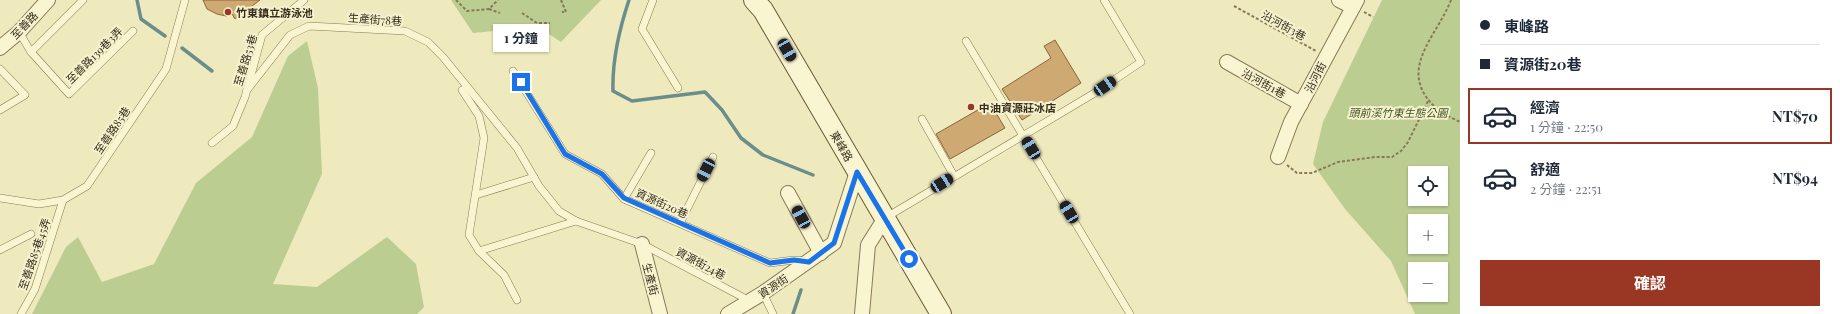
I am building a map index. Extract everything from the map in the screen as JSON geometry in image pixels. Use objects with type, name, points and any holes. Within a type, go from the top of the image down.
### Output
[{"type":"main road","name":"東峰路","points":[[754,0],[763,10],[941,314]]},
{"type":"street","name":"至善路","points":[[0,48],[19,32],[48,0]]},
{"type":"street","points":[[1339,0],[1355,4]]},
{"type":"street","name":"沿河街","points":[[1278,157],[1291,122],[1355,4]]},
{"type":"street","name":"沿河街1巷","points":[[1227,62],[1301,104]]},
{"type":"street","name":"資源街","points":[[728,314],[763,293],[834,243],[857,172]]},
{"type":"street","points":[[788,193],[821,253]]},
{"type":"street","points":[[862,314],[868,245],[885,218]]},
{"type":"street","name":"生產街","points":[[642,244],[660,314]]},
{"type":"lane","points":[[19,32],[31,52],[83,0]]},
{"type":"lane","name":"至善路85巷","points":[[0,198],[39,204],[63,200],[87,186],[166,69],[185,0]]},
{"type":"lane","name":"至善路53巷","points":[[246,94],[262,35],[304,0]]},
{"type":"lane","points":[[653,0],[642,29],[678,88]]},
{"type":"lane","points":[[885,218],[1093,94],[1142,62],[1104,0]]},
{"type":"lane","name":"生產街78巷","points":[[246,94],[290,35],[309,26],[405,31],[428,42],[443,57],[517,148],[539,186],[559,211],[576,221],[642,244]]},
{"type":"lane","name":"至善路139巷3弄","points":[[31,52],[69,94],[133,31]]},
{"type":"lane","points":[[966,41],[1130,314]]},
{"type":"lane","points":[[0,69],[25,95],[0,110]]},
{"type":"lane","name":"資源街20巷","points":[[514,71],[565,154],[602,174],[624,198],[770,263],[794,260],[809,262]]},
{"type":"lane","points":[[462,90],[479,116],[484,138],[469,235],[479,251],[504,274],[517,300]]},
{"type":"lane","points":[[212,143],[233,126],[246,94]]},
{"type":"lane","points":[[922,118],[954,176]]},
{"type":"lane","points":[[624,198],[651,153]]},
{"type":"lane","points":[[680,223],[713,157]]},
{"type":"lane","points":[[476,194],[534,177]]},
{"type":"lane","name":"至善路85巷45弄","points":[[21,314],[35,289],[63,200]]},
{"type":"lane","points":[[479,251],[576,221]]},
{"type":"lane","points":[[0,250],[30,234]]},
{"type":"lane","name":"資源街24巷","points":[[642,244],[750,301]]},
{"type":"lane","points":[[763,293],[773,314]]},
{"type":"path","points":[[456,0],[467,11],[489,9],[500,13]]},
{"type":"path","points":[[489,9],[498,0]]},
{"type":"path","points":[[561,0],[566,12],[562,12]]},
{"type":"path","points":[[1451,0],[1420,59],[1418,75],[1424,92],[1436,109],[1460,122]]},
{"type":"path","name":"沿河街3巷","points":[[1234,6],[1325,57]]},
{"type":"path","points":[[522,13],[537,23],[550,23]]},
{"type":"path","points":[[1278,157],[1297,173],[1312,173],[1338,162],[1375,156],[1392,157],[1401,151],[1408,142],[1429,99]]},
{"type":"green space","points":[[451,0],[601,0],[561,42],[538,27],[473,33]]},
{"type":"green space","name":"頭前溪竹東生態公園","points":[[1382,0],[1460,0],[1460,314],[1415,314],[1410,302],[1448,302],[1448,262],[1408,262],[1408,299],[1391,261],[1345,209],[1313,164],[1323,122]]},
{"type":"green space","points":[[307,41],[318,88],[322,174],[273,284],[317,287],[387,237],[416,264],[424,307],[417,314],[32,314],[66,247],[78,237],[102,282],[154,264],[196,183],[252,137],[288,56]]},
{"type":"building","name":"竹東鎮立游泳池","points":[[203,0],[260,0],[235,19],[232,14],[226,16],[217,14],[207,9]]},
{"type":"building","points":[[1055,40],[1081,83],[1022,120],[1002,89],[1051,58],[1044,46]]},
{"type":"building","points":[[990,103],[1005,128],[950,159],[936,134]]},
{"type":"waterway","points":[[137,0],[141,19],[165,36]]},
{"type":"waterway","points":[[629,0],[617,45],[613,91],[632,101],[705,92],[722,110],[741,138],[763,155],[813,175]]},
{"type":"waterway","points":[[182,48],[212,71]]},
{"type":"waterway","points":[[793,314],[801,290]]},
{"type":"place","name":"竹東鎮立游泳池","points":[[228,12]]},
{"type":"place","name":"中油資源莊冰店","points":[[971,107]]},
{"type":"route","points":[[521,82],[565,154],[602,174],[624,198],[770,263],[794,260],[809,262],[834,243],[857,172],[909,259]]}]
